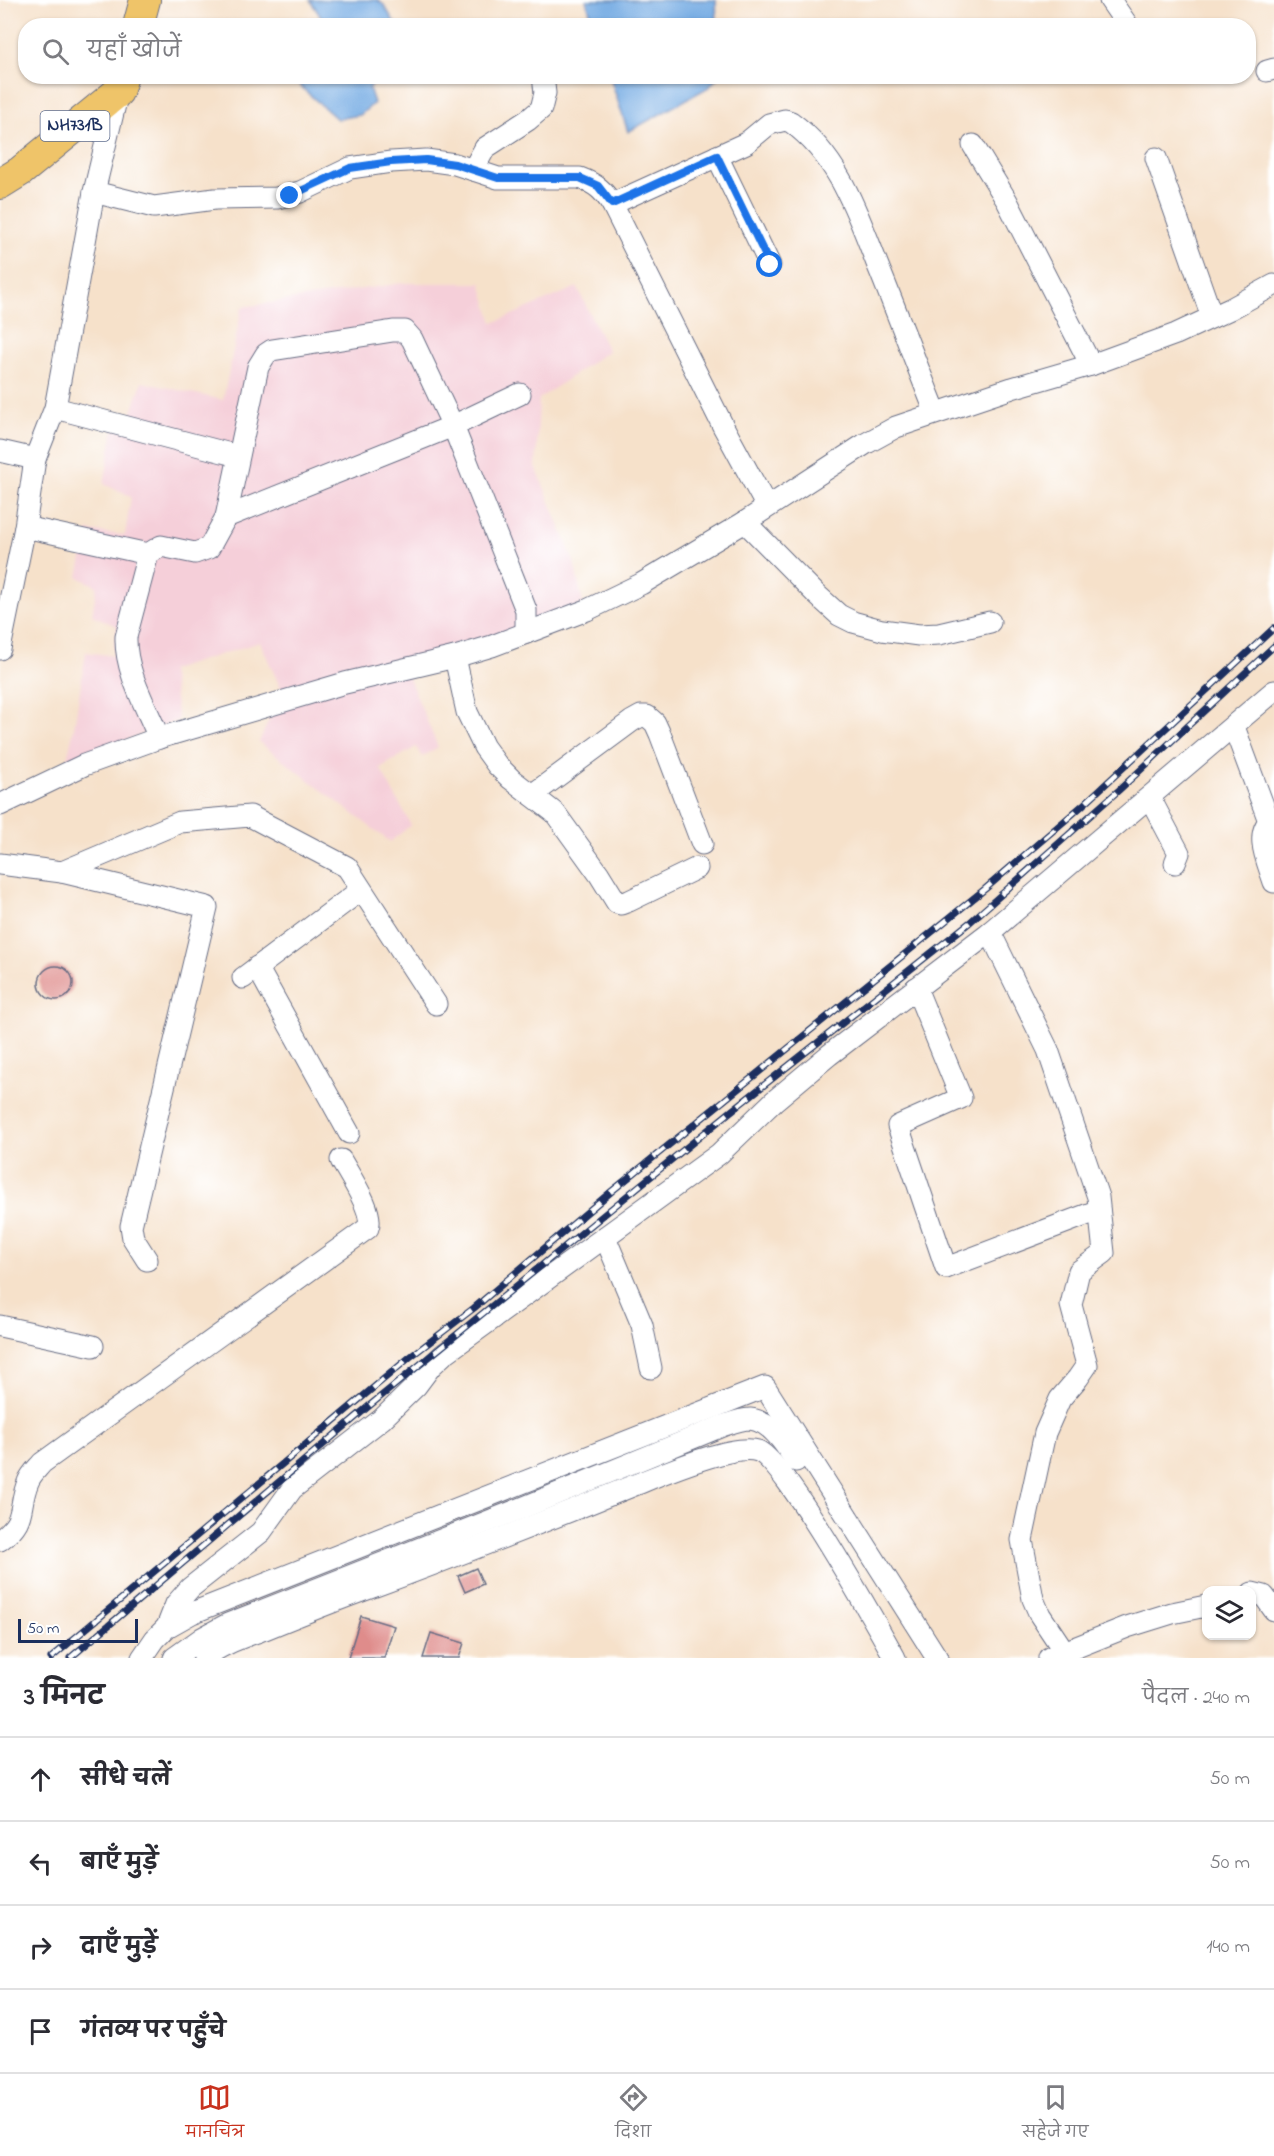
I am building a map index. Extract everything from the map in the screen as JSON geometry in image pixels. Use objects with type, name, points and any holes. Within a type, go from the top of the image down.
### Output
[{"type":"highway","points":[[140,18],[145,0]]},
{"type":"highway","name":"NH731B","points":[[0,201],[11,178],[120,84]]},
{"type":"street","points":[[1110,0],[1122,18]]},
{"type":"street","points":[[0,649],[25,527],[35,459],[55,408],[94,192],[120,84]]},
{"type":"street","points":[[473,170],[485,148],[541,109],[545,93],[544,84]]},
{"type":"street","points":[[612,204],[746,143],[769,124],[784,120],[798,127],[828,159],[849,194],[936,413]]},
{"type":"street","points":[[973,145],[1006,201],[1091,365]]},
{"type":"street","points":[[717,156],[770,265]]},
{"type":"street","points":[[1156,158],[1212,317]]},
{"type":"street","points":[[94,192],[147,206],[165,207],[215,199],[277,198],[290,196],[350,168],[391,162],[436,160],[498,178],[580,178],[598,186],[612,204],[724,428],[767,507]]},
{"type":"street","points":[[0,805],[84,765],[159,738],[345,683],[455,657],[526,633],[612,599],[745,522],[881,435],[936,413],[1091,365],[1176,334],[1274,285]]},
{"type":"street","points":[[159,738],[129,664],[126,651],[126,637],[148,554],[161,546],[195,553],[209,548],[226,517],[258,367],[266,354],[273,350],[393,331],[405,332],[412,339],[453,426],[526,610],[526,633]]},
{"type":"street","points":[[226,517],[453,426],[520,394]]},
{"type":"street","points":[[55,408],[238,456]]},
{"type":"street","points":[[0,452],[35,459]]},
{"type":"street","points":[[745,522],[817,595],[839,615],[853,622],[882,630],[919,635],[939,634],[990,622]]},
{"type":"street","points":[[25,527],[148,554]]},
{"type":"street","points":[[455,657],[467,712],[484,747],[496,765],[555,813],[617,903],[629,902],[697,868]]},
{"type":"street","points":[[167,1627],[180,1598],[261,1532],[286,1495],[303,1479],[382,1419],[416,1386],[431,1366],[444,1354],[719,1154],[774,1101],[829,1054],[990,932],[1274,691]]},
{"type":"street","points":[[532,795],[632,721],[647,716],[655,723],[660,734],[702,844]]},
{"type":"street","points":[[1234,727],[1271,819],[1264,829],[1263,847],[1274,882]]},
{"type":"street","points":[[1150,798],[1179,854],[1175,863]]},
{"type":"street","points":[[62,872],[180,822],[250,816],[346,867],[436,1004]]},
{"type":"street","points":[[0,864],[62,872],[207,908],[131,1226],[133,1238],[147,1260]]},
{"type":"street","points":[[349,1133],[250,973],[362,890]]},
{"type":"street","points":[[990,932],[1048,1050],[1098,1197],[1104,1253],[1079,1271],[1071,1305],[1087,1365],[1060,1399],[1048,1426],[1023,1540],[1033,1599],[1056,1655],[1141,1623],[1202,1607]]},
{"type":"street","points":[[916,988],[961,1098],[897,1126],[946,1268],[1100,1210]]},
{"type":"street","points":[[0,1540],[19,1520],[27,1483],[42,1463],[368,1228],[371,1222],[370,1216],[341,1160]]},
{"type":"street","points":[[604,1237],[642,1325],[651,1368]]},
{"type":"street","points":[[0,1326],[93,1346]]},
{"type":"street","points":[[142,1658],[155,1639],[167,1627],[192,1613],[765,1387],[937,1658]]},
{"type":"street","points":[[174,1658],[202,1638],[228,1624],[722,1426],[748,1419],[766,1426],[785,1444],[854,1546],[920,1658]]},
{"type":"street","points":[[204,1658],[230,1642],[498,1541],[706,1458],[756,1450],[765,1455],[799,1497],[896,1658]]},
{"type":"street","points":[[1256,1594],[1264,1596],[1274,1610]]},
{"type":"shaded area","points":[[403,283],[481,283],[493,323],[577,287],[608,351],[539,399],[536,467],[574,562],[583,604],[468,650],[403,664],[438,747],[422,757],[416,747],[380,768],[411,825],[390,842],[259,742],[282,691],[260,642],[171,670],[178,720],[66,763],[86,652],[113,656],[117,626],[92,615],[97,586],[78,577],[88,531],[125,535],[131,497],[104,484],[114,429],[126,430],[142,382],[223,400],[242,307]]},
{"type":"water","points":[[310,0],[377,0],[384,5],[392,18],[322,18]]},
{"type":"water","points":[[586,0],[716,0],[717,18],[592,18]]},
{"type":"water","points":[[299,84],[374,84],[369,88],[374,103],[360,115],[337,119]]},
{"type":"water","points":[[613,84],[712,84],[709,87],[628,132]]},
{"type":"building","points":[[56,966],[68,971],[73,983],[68,995],[56,1000],[44,995],[39,983],[44,971]]},
{"type":"building","points":[[476,1568],[483,1584],[465,1592],[458,1576]]},
{"type":"building","points":[[361,1616],[394,1626],[384,1658],[348,1658]]},
{"type":"building","points":[[431,1633],[464,1643],[459,1658],[423,1658]]},
{"type":"railway","points":[[51,1658],[410,1357],[474,1308],[612,1191],[985,889],[1083,805],[1274,628]]},
{"type":"railway","points":[[70,1658],[369,1406],[730,1112],[969,923],[1119,790],[1274,646]]},
{"type":"route","points":[[290,196],[350,168],[391,162],[436,160],[498,178],[580,178],[598,186],[612,204],[717,156],[770,265]]}]
